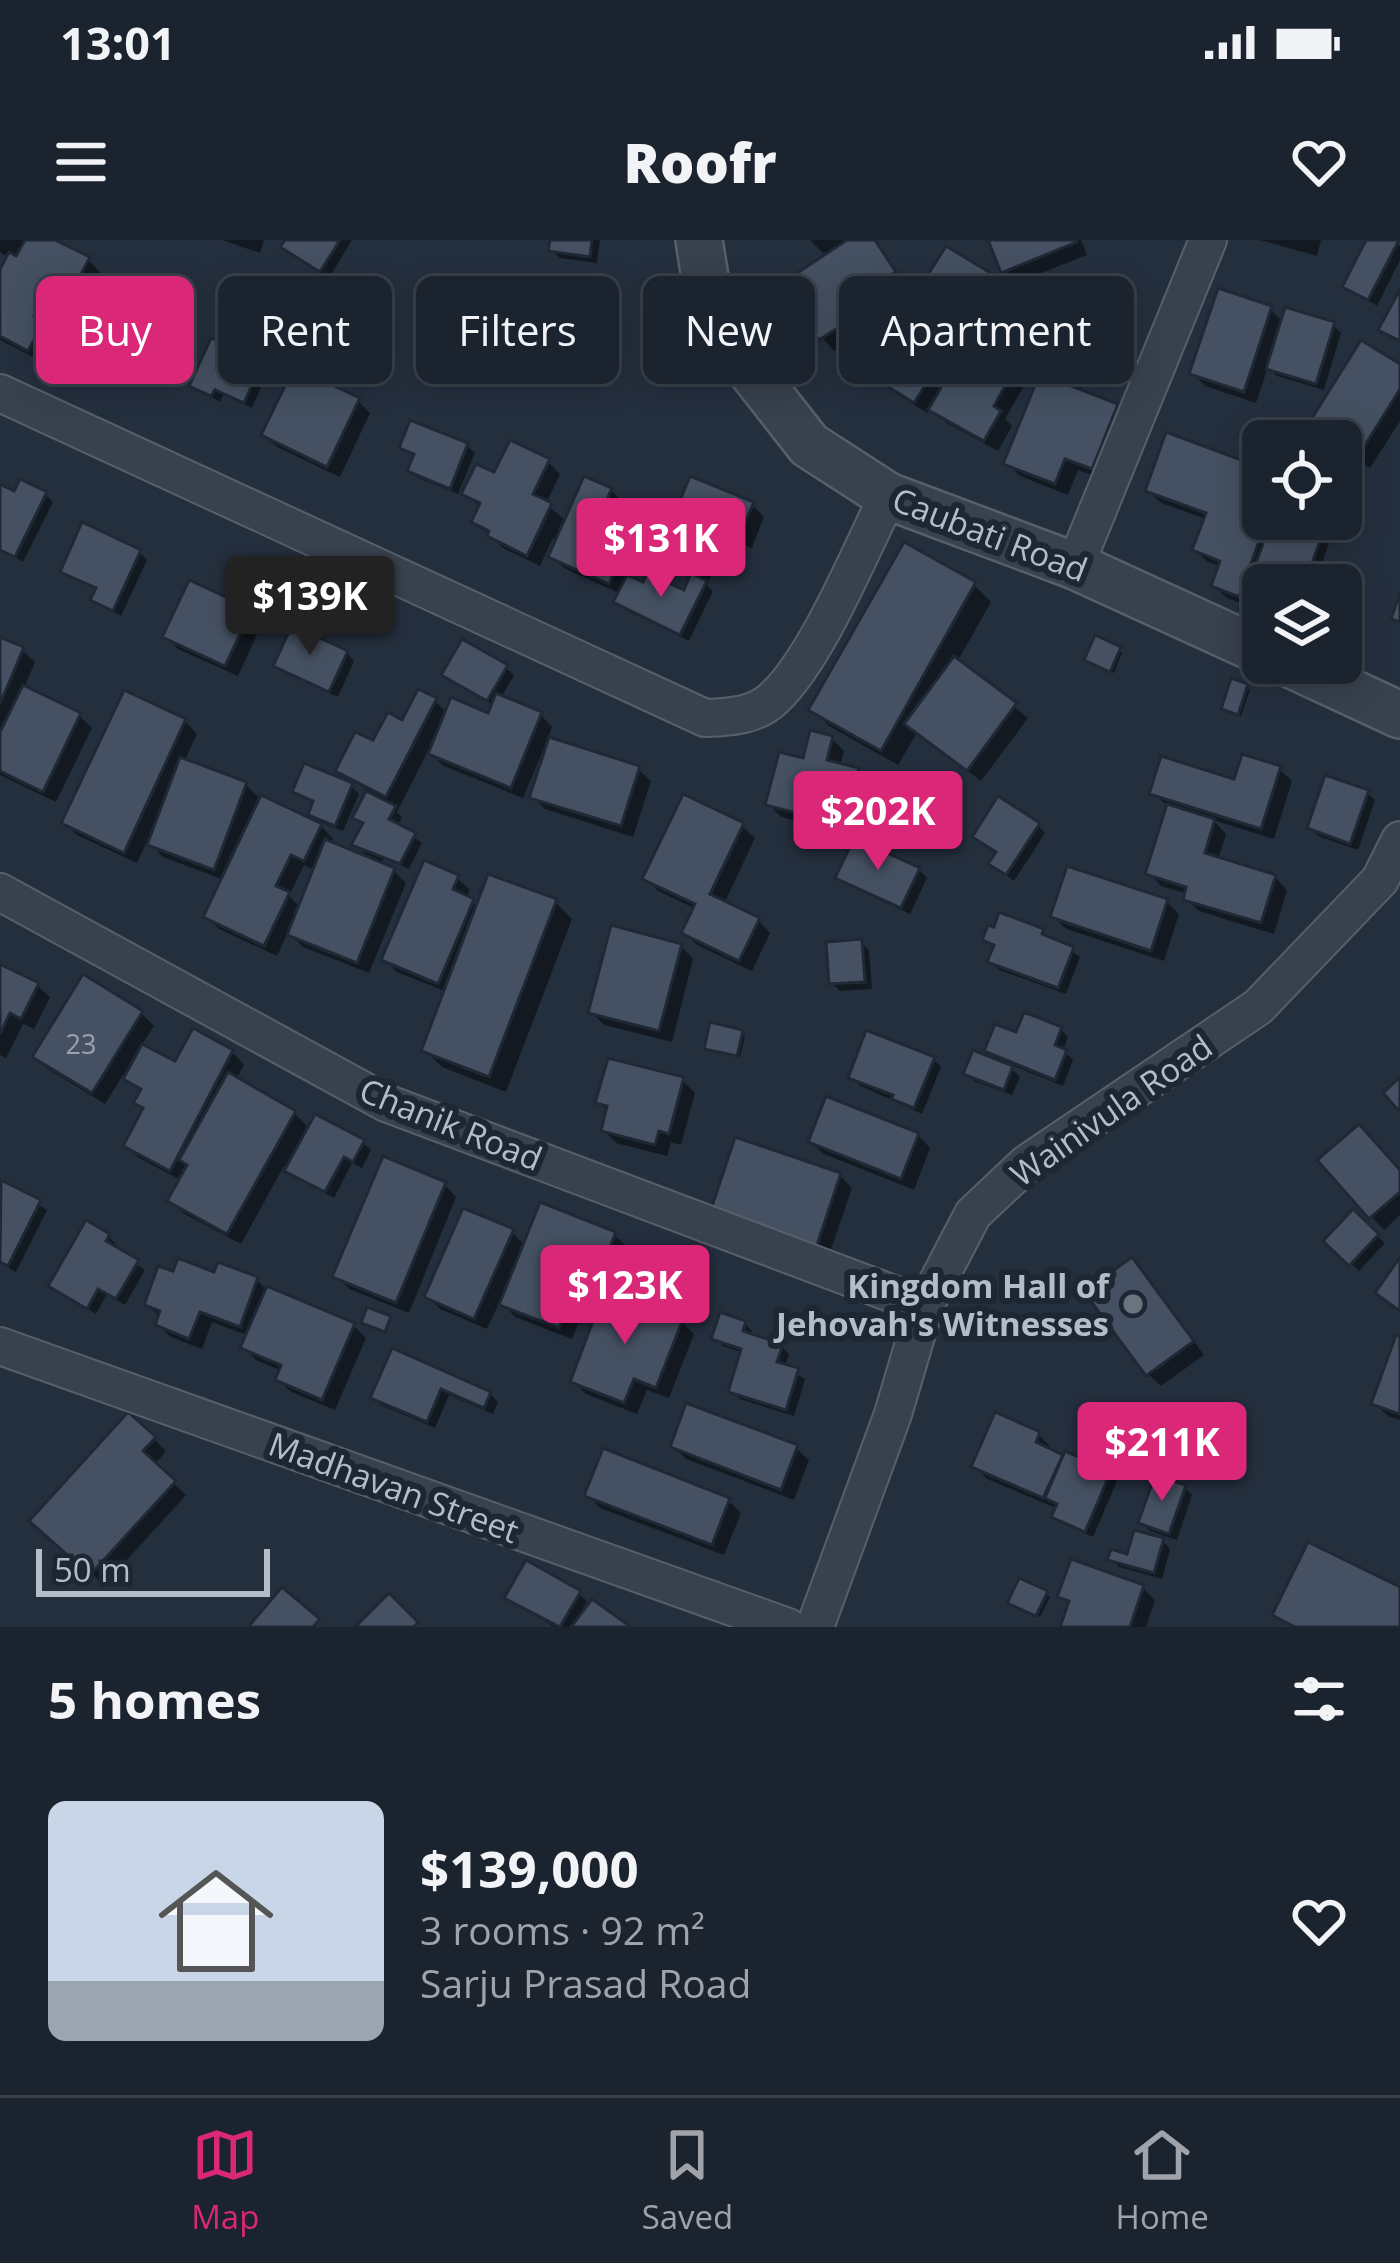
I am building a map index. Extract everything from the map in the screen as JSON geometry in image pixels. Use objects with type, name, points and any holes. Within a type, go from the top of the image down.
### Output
[{"type":"street","name":"Caubati Road","points":[[699,240],[712,321],[808,445],[888,496],[1076,566],[1242,642]]},
{"type":"street","points":[[1076,566],[1208,240]]},
{"type":"street","points":[[0,393],[705,718],[740,717],[772,701],[805,660],[888,496]]},
{"type":"street","points":[[1333,684],[1400,715]]},
{"type":"street","name":"Wainivula Road","points":[[814,1627],[893,1414],[926,1306],[973,1214],[1026,1164],[1258,1006],[1380,880],[1400,840]]},
{"type":"street","name":"Chanik Road","points":[[0,892],[386,1103],[926,1306]]},
{"type":"street","name":"Madhavan Street","points":[[0,1346],[788,1627]]},
{"type":"building","points":[[25,240],[55,240],[90,257],[80,276],[36,276],[36,336],[28,351],[0,336],[0,269],[9,252],[16,256]]},
{"type":"building","points":[[285,240],[340,240],[320,272],[280,247]]},
{"type":"building","points":[[550,240],[592,240],[590,257],[548,251]]},
{"type":"building","points":[[847,240],[875,240],[896,272],[839,276],[839,327],[819,340],[815,334],[815,276],[793,276]]},
{"type":"building","points":[[988,240],[1076,240],[1077,242],[1001,273]]},
{"type":"building","points":[[1366,240],[1399,240],[1368,300],[1342,287]]},
{"type":"building","points":[[946,246],[994,275],[993,276],[927,276]]},
{"type":"building","points":[[1218,288],[1272,306],[1244,392],[1189,374]]},
{"type":"building","points":[[1400,289],[1400,341],[1378,330]]},
{"type":"building","points":[[1285,307],[1335,322],[1316,384],[1266,369]]},
{"type":"building","points":[[211,338],[218,341],[218,384],[252,384],[244,403],[215,390],[211,396],[189,386],[194,384]]},
{"type":"building","points":[[1361,340],[1400,364],[1400,389],[1362,450],[1362,420],[1311,420]]},
{"type":"building","points":[[286,384],[330,384],[360,398],[327,467],[261,435]]},
{"type":"building","points":[[884,384],[926,384],[914,403]]},
{"type":"building","points":[[943,384],[1006,384],[994,406],[1001,411],[984,441],[928,410]]},
{"type":"building","points":[[1035,384],[1066,384],[1118,404],[1092,469],[1065,459],[1055,484],[1003,464]]},
{"type":"building","points":[[410,420],[468,443],[450,489],[407,471],[414,454],[399,448]]},
{"type":"building","points":[[1166,432],[1242,460],[1242,540],[1259,540],[1251,564],[1242,564],[1239,597],[1211,586],[1220,561],[1192,550],[1206,513],[1145,491]]},
{"type":"building","points":[[510,440],[550,459],[533,494],[552,503],[527,556],[487,536],[489,531],[471,522],[480,503],[461,494],[476,464],[494,472]]},
{"type":"building","points":[[584,476],[612,488],[600,516],[633,531],[609,584],[548,557]]},
{"type":"building","points":[[690,476],[754,502],[739,537],[724,531],[721,540],[710,535],[696,572],[657,557]]},
{"type":"building","points":[[20,479],[47,492],[15,557],[0,550],[0,484],[14,491]]},
{"type":"building","points":[[82,522],[141,550],[113,611],[90,600],[96,588],[60,572]]},
{"type":"building","points":[[1264,540],[1320,540],[1312,564],[1256,564]]},
{"type":"building","points":[[904,542],[976,582],[881,751],[808,710]]},
{"type":"building","points":[[647,573],[684,590],[691,573],[707,581],[680,635],[613,602],[627,575],[643,582]]},
{"type":"building","points":[[189,580],[252,609],[225,666],[162,637]]},
{"type":"building","points":[[1400,593],[1400,622],[1391,619]]},
{"type":"building","points":[[292,625],[348,651],[329,692],[273,666]]},
{"type":"building","points":[[1095,635],[1121,647],[1110,672],[1084,660]]},
{"type":"building","points":[[0,637],[24,647],[0,704]]},
{"type":"building","points":[[462,639],[508,665],[487,701],[441,675]]},
{"type":"building","points":[[954,656],[1017,703],[967,771],[904,724]]},
{"type":"building","points":[[1231,678],[1248,684],[1238,715],[1221,709]]},
{"type":"building","points":[[23,685],[81,713],[43,792],[0,771],[0,732]]},
{"type":"building","points":[[418,689],[437,698],[386,797],[335,771],[355,732],[373,740],[388,712],[402,720]]},
{"type":"building","points":[[124,690],[186,719],[124,853],[61,823]]},
{"type":"building","points":[[496,693],[542,712],[511,788],[428,754],[451,697],[488,713]]},
{"type":"building","points":[[810,730],[833,736],[827,760],[859,768],[844,825],[765,805],[779,752],[803,758]]},
{"type":"building","points":[[549,737],[640,766],[621,826],[529,798]]},
{"type":"building","points":[[1242,754],[1281,766],[1261,829],[1149,794],[1161,756],[1234,779]]},
{"type":"building","points":[[180,757],[247,782],[214,870],[147,845]]},
{"type":"building","points":[[304,763],[353,783],[335,826],[308,815],[313,801],[292,792]]},
{"type":"building","points":[[1325,775],[1369,790],[1350,844],[1307,828]]},
{"type":"building","points":[[366,791],[396,806],[389,819],[416,833],[400,864],[351,845],[363,823],[352,818]]},
{"type":"building","points":[[683,794],[744,823],[710,894],[760,918],[739,961],[681,933],[695,904],[642,879]]},
{"type":"building","points":[[261,795],[322,824],[304,861],[291,855],[276,886],[290,892],[264,946],[203,917]]},
{"type":"building","points":[[998,796],[1040,823],[1006,875],[988,864],[996,852],[972,837]]},
{"type":"building","points":[[1167,804],[1215,819],[1205,853],[1276,875],[1261,923],[1183,900],[1186,887],[1145,874]]},
{"type":"building","points":[[854,838],[920,868],[901,908],[835,878]]},
{"type":"building","points":[[325,839],[395,868],[357,963],[287,935]]},
{"type":"building","points":[[424,860],[459,875],[453,889],[474,899],[438,984],[381,960]]},
{"type":"building","points":[[1067,866],[1168,899],[1151,951],[1050,917]]},
{"type":"building","points":[[488,874],[557,899],[489,1077],[421,1051]]},
{"type":"building","points":[[999,912],[1044,929],[1042,934],[1074,947],[1058,988],[987,962],[994,945],[982,940]]},
{"type":"building","points":[[611,925],[682,944],[659,1031],[588,1013]]},
{"type":"building","points":[[862,939],[865,982],[829,984],[826,942]]},
{"type":"building","points":[[0,964],[39,983],[21,1019],[10,1013],[0,1034]]},
{"type":"building","points":[[83,974],[143,1011],[92,1093],[32,1057]]},
{"type":"building","points":[[1024,1012],[1062,1027],[1055,1045],[1067,1050],[1055,1080],[984,1051],[995,1024],[1016,1032]]},
{"type":"building","points":[[710,1022],[743,1030],[737,1056],[704,1049]]},
{"type":"building","points":[[193,1028],[233,1050],[170,1171],[123,1146],[143,1108],[133,1103],[141,1089],[123,1079],[142,1044],[175,1061]]},
{"type":"building","points":[[866,1030],[935,1057],[914,1108],[848,1078]]},
{"type":"building","points":[[973,1050],[1013,1066],[1004,1090],[963,1074]]},
{"type":"building","points":[[608,1058],[684,1077],[669,1134],[659,1131],[655,1145],[601,1131],[607,1106],[595,1103]]},
{"type":"building","points":[[228,1072],[296,1111],[227,1234],[167,1201],[187,1165],[179,1160]]},
{"type":"building","points":[[1400,1077],[1400,1112],[1383,1093]]},
{"type":"building","points":[[826,1096],[919,1133],[901,1179],[808,1142]]},
{"type":"building","points":[[315,1114],[365,1140],[353,1162],[344,1157],[325,1192],[284,1171]]},
{"type":"building","points":[[1359,1124],[1400,1170],[1400,1192],[1369,1219],[1317,1160]]},
{"type":"building","points":[[735,1137],[841,1173],[815,1251],[709,1215]]},
{"type":"building","points":[[383,1156],[446,1182],[396,1303],[332,1277]]},
{"type":"building","points":[[1,1180],[41,1200],[8,1266],[0,1262]]},
{"type":"building","points":[[540,1202],[616,1232],[593,1290],[576,1284],[559,1328],[499,1305]]},
{"type":"building","points":[[463,1208],[514,1229],[474,1319],[424,1297]]},
{"type":"building","points":[[1353,1209],[1379,1234],[1349,1266],[1323,1241]]},
{"type":"building","points":[[86,1220],[110,1234],[106,1241],[139,1260],[116,1299],[98,1289],[87,1309],[48,1286]]},
{"type":"building","points":[[1132,1257],[1194,1341],[1146,1376],[1084,1292]]},
{"type":"building","points":[[1400,1257],[1400,1311],[1375,1293]]},
{"type":"building","points":[[178,1258],[214,1272],[218,1262],[258,1277],[240,1327],[200,1312],[189,1339],[155,1325],[160,1311],[144,1305],[158,1266],[173,1271]]},
{"type":"building","points":[[267,1286],[355,1323],[322,1400],[275,1380],[281,1365],[240,1348]]},
{"type":"building","points":[[605,1289],[683,1319],[656,1388],[634,1379],[624,1403],[570,1382]]},
{"type":"building","points":[[367,1307],[391,1316],[385,1332],[361,1323]]},
{"type":"building","points":[[720,1312],[746,1321],[743,1331],[783,1344],[777,1362],[799,1368],[786,1410],[728,1392],[741,1349],[711,1339]]},
{"type":"building","points":[[1396,1335],[1400,1336],[1400,1414],[1371,1404]]},
{"type":"building","points":[[392,1348],[491,1392],[484,1408],[441,1389],[427,1422],[370,1398]]},
{"type":"building","points":[[686,1403],[798,1445],[781,1490],[670,1447]]},
{"type":"building","points":[[128,1412],[156,1437],[143,1451],[176,1481],[90,1575],[29,1521]]},
{"type":"building","points":[[995,1412],[1040,1432],[1036,1442],[1063,1455],[1043,1498],[971,1467]]},
{"type":"building","points":[[603,1448],[730,1498],[712,1545],[584,1496]]},
{"type":"building","points":[[1065,1451],[1111,1471],[1085,1532],[1051,1517],[1057,1504],[1045,1498]]},
{"type":"building","points":[[1155,1475],[1186,1485],[1169,1534],[1138,1523]]},
{"type":"building","points":[[1134,1530],[1164,1538],[1154,1573],[1107,1560],[1111,1549],[1127,1554]]},
{"type":"building","points":[[1308,1542],[1400,1587],[1400,1627],[1295,1627],[1272,1615]]},
{"type":"building","points":[[1071,1559],[1144,1585],[1130,1627],[1060,1627],[1069,1601],[1057,1597]]},
{"type":"building","points":[[526,1560],[581,1591],[560,1627],[504,1598]]},
{"type":"building","points":[[1019,1578],[1048,1591],[1036,1616],[1007,1603]]},
{"type":"building","points":[[282,1587],[320,1619],[313,1627],[248,1627]]},
{"type":"building","points":[[389,1593],[418,1622],[414,1627],[355,1627]]},
{"type":"building","points":[[592,1599],[631,1627],[571,1627]]},
{"type":"place","name":"Kingdom Hall of Jehovah's Witnesses","points":[[1133,1304]]}]
